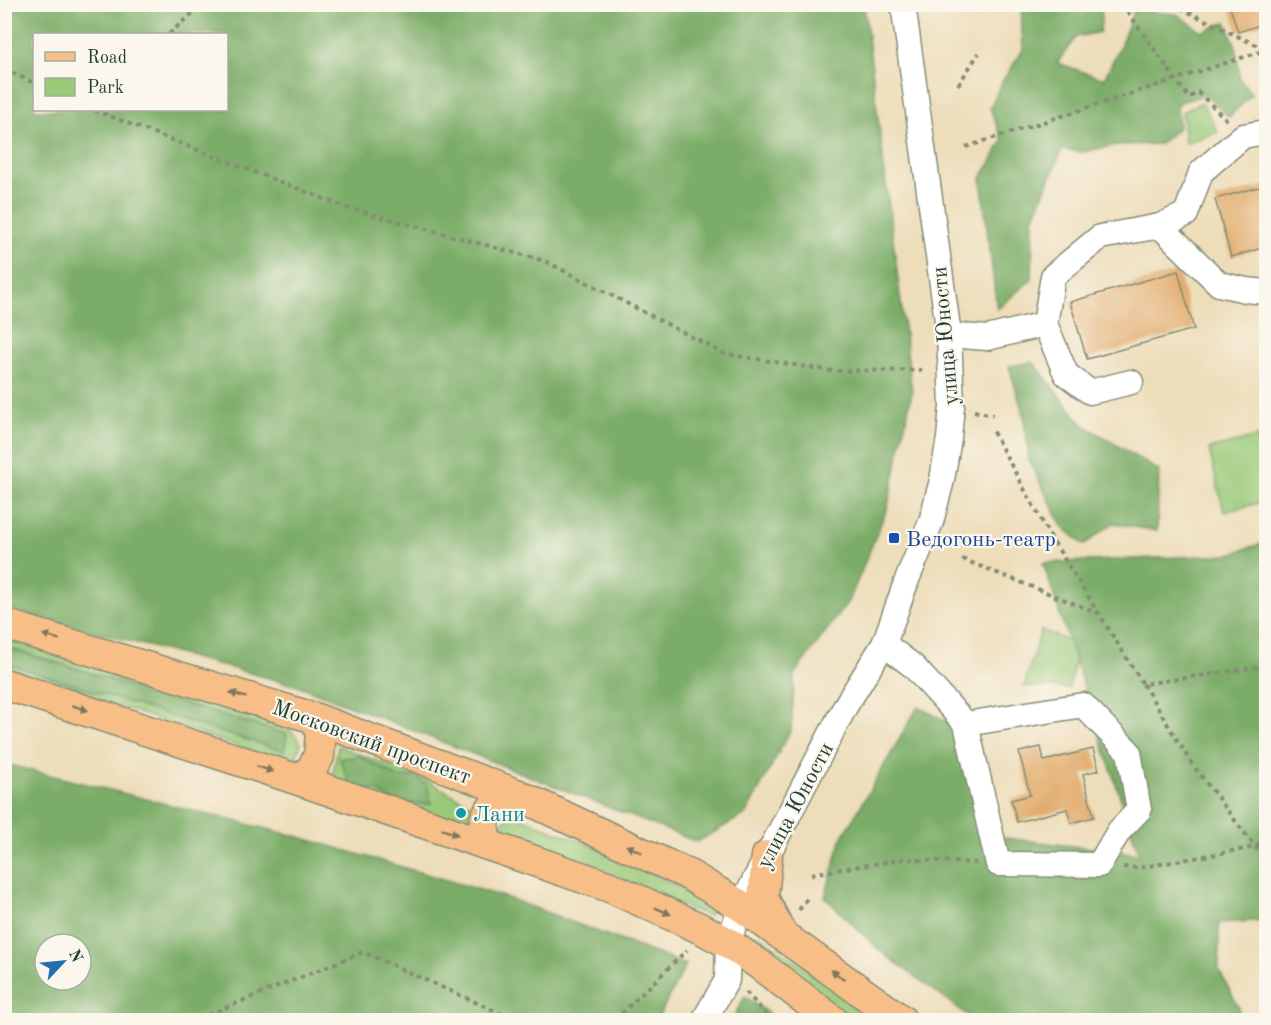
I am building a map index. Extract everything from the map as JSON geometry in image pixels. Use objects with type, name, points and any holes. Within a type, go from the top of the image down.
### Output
[{"type":"main road","name":"Московский проспект","points":[[4,624],[314,718],[516,794],[676,869],[741,906],[782,934],[888,1017]]},
{"type":"main road","points":[[4,684],[298,780],[610,887],[728,943],[832,1020]]},
{"type":"main road","points":[[298,780],[311,770],[319,756],[321,733],[314,718]]},
{"type":"main road","points":[[488,844],[484,827],[489,812],[503,799],[516,794]]},
{"type":"main road","points":[[767,856],[763,898],[782,934]]},
{"type":"street","name":"улица Юности","points":[[704,1020],[727,980],[728,943],[741,906],[846,705],[884,644],[931,522],[942,480],[952,406],[949,335],[903,4]]},
{"type":"street","points":[[1131,382],[1090,392],[1066,374],[1045,324],[1053,276],[1100,237],[1160,226],[1186,214],[1201,172],[1243,136],[1266,132]]},
{"type":"street","points":[[1160,226],[1219,284],[1266,292]]},
{"type":"street","points":[[949,335],[987,338],[1045,324]]},
{"type":"street","points":[[884,644],[913,666],[966,724],[998,864],[1099,866],[1119,831],[1139,810],[1129,752],[1083,705],[966,724]]},
{"type":"street","points":[[697,880],[735,882],[767,856]]},
{"type":"path","points":[[170,33],[203,4]]},
{"type":"path","points":[[1122,4],[1189,98],[1198,92],[1243,136]]},
{"type":"path","points":[[1172,4],[1266,50]]},
{"type":"path","points":[[966,147],[1266,50]]},
{"type":"path","points":[[958,85],[979,53]]},
{"type":"path","points":[[4,69],[33,83]]},
{"type":"path","points":[[97,111],[345,207],[545,261],[725,354],[833,371],[926,370]]},
{"type":"path","points":[[993,432],[1050,536],[1192,764],[1266,861]]},
{"type":"path","points":[[962,559],[1099,613]]},
{"type":"path","points":[[1143,684],[1266,666]]},
{"type":"path","points":[[1255,847],[1266,837]]},
{"type":"path","points":[[1099,866],[1138,868],[1266,846]]},
{"type":"path","points":[[811,874],[904,859],[998,864]]},
{"type":"path","points":[[615,1020],[689,948]]},
{"type":"path","points":[[191,1020],[363,952],[502,1014],[510,1020]]},
{"type":"path","points":[[743,988],[771,1020]]},
{"type":"green space","points":[[18,5],[864,5],[912,392],[888,506],[850,599],[795,673],[791,729],[746,814],[697,842],[302,687],[5,608],[4,19]]},
{"type":"green space","points":[[1021,5],[1102,5],[1100,32],[1076,37],[1057,63],[1104,79],[1134,10],[1177,14],[1202,32],[1226,22],[1236,47],[1240,80],[1252,94],[1229,117],[1205,95],[1177,103],[1179,127],[1160,144],[1116,145],[1083,152],[1062,150],[1033,219],[1032,279],[997,309],[981,179],[1003,141],[990,108],[1003,80],[1023,50]]},
{"type":"green space","points":[[1202,102],[1218,132],[1185,143],[1182,112]]},
{"type":"green space","points":[[1033,362],[1082,424],[1159,471],[1157,531],[1113,523],[1084,545],[1062,526],[1029,460],[1024,416],[1009,366]]},
{"type":"green space","points":[[1266,435],[1266,501],[1224,512],[1209,449]]},
{"type":"green space","points":[[1266,542],[1266,924],[1254,921],[1219,923],[1219,970],[1239,1008],[1239,1020],[974,1020],[880,951],[825,897],[841,840],[918,707],[962,729],[981,835],[1139,854],[1043,563],[1227,555]]},
{"type":"green space","points":[[1041,630],[1078,645],[1069,688],[1024,686]]},
{"type":"green space","points":[[5,639],[287,726],[301,743],[296,757],[278,760],[5,668],[4,663],[284,750],[287,734],[185,705],[5,647]]},
{"type":"green space","points":[[4,647],[287,734],[284,751],[5,663]]},
{"type":"green space","points":[[338,746],[424,779],[475,807],[467,828],[331,782]],"holes":[[[359,756],[398,777],[418,777],[431,804],[398,804],[378,791],[347,784]]]},
{"type":"green space","points":[[359,756],[398,777],[417,777],[428,787],[431,804],[398,804],[378,791],[347,784],[348,779],[340,759]]},
{"type":"green space","points":[[5,764],[299,837],[508,898],[686,965],[657,1020],[5,1020]]},
{"type":"green space","points":[[514,815],[617,856],[707,902],[712,909],[709,916],[505,840],[499,829],[504,821]]},
{"type":"green space","points":[[759,935],[864,1009],[856,1020],[754,949],[749,943],[749,938]]},
{"type":"green space","points":[[745,996],[777,1020],[732,1020]]},
{"type":"building","points":[[1229,4],[1266,4],[1266,23],[1238,32]]},
{"type":"building","points":[[1266,185],[1266,247],[1231,257],[1215,199]]},
{"type":"building","points":[[1178,271],[1194,329],[1087,359],[1070,302]]},
{"type":"building","points":[[1041,747],[1044,761],[1093,749],[1099,770],[1083,774],[1094,817],[1071,823],[1067,809],[1017,822],[1011,800],[1030,795],[1019,752]]},
{"type":"place","name":"Ведогонь-театр","points":[[894,538]]},
{"type":"place","name":"Лани","points":[[461,813]]}]
